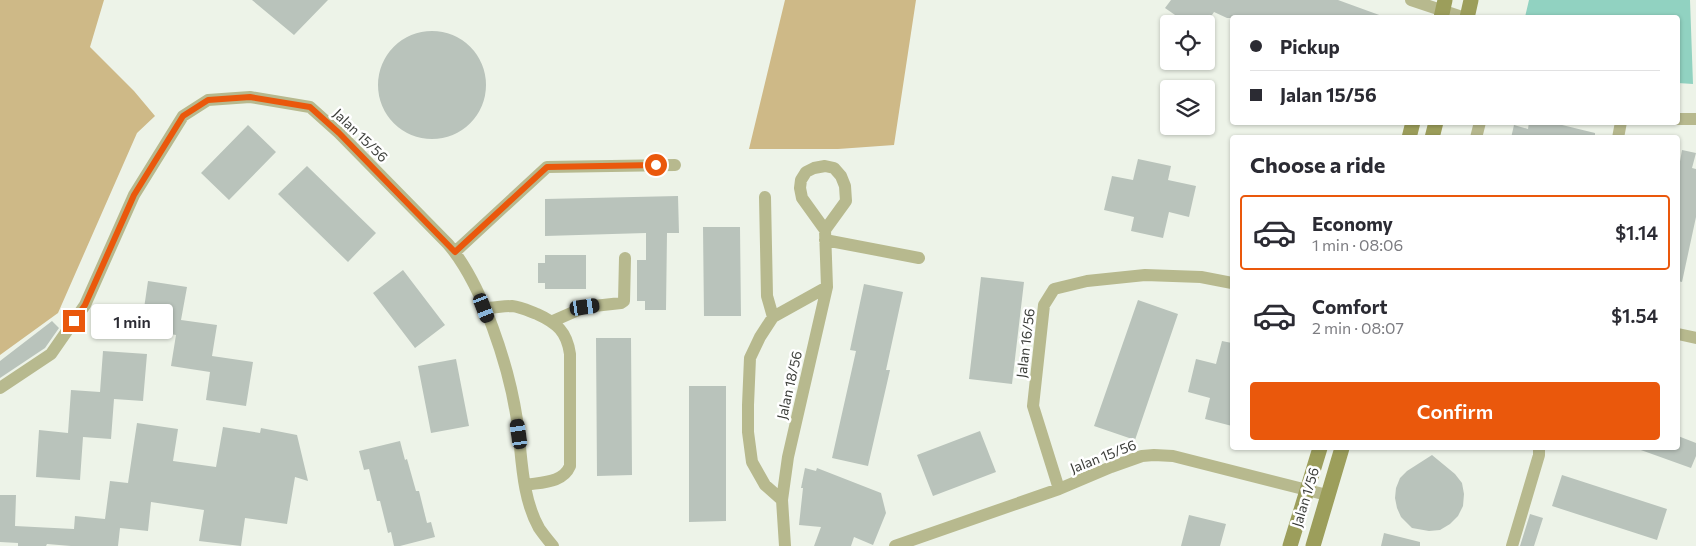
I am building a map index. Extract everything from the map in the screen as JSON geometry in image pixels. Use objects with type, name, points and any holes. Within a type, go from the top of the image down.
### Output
[{"type":"main road","points":[[1467,15],[1471,0]]},
{"type":"main road","name":"Jalan 1/56","points":[[1290,546],[1319,450]]},
{"type":"main road","name":"Jalan 1/56","points":[[1313,546],[1341,450]]},
{"type":"street","points":[[1411,0],[1457,15]]},
{"type":"street","name":"Jalan 15/56","points":[[0,388],[51,354],[85,305],[134,195],[183,116],[208,100],[250,97],[310,107],[339,133],[455,252],[470,278],[503,356],[516,418],[530,506],[539,528],[553,546]]},
{"type":"street","points":[[1680,119],[1696,119]]},
{"type":"street","points":[[455,252],[547,167],[675,165]]},
{"type":"street","points":[[825,166],[834,168],[841,176],[845,186],[846,201],[825,235],[816,216],[802,198],[800,188],[806,172],[825,166]]},
{"type":"street","points":[[765,197],[767,296],[773,318]]},
{"type":"street","points":[[825,235],[919,258]]},
{"type":"street","name":"Jalan 18/56","points":[[785,546],[782,500],[788,457],[827,287],[825,235]]},
{"type":"street","points":[[552,321],[585,307],[624,301],[625,258]]},
{"type":"street","name":"Jalan 16/56","points":[[1059,489],[1033,406],[1044,305],[1054,289],[1087,281],[1145,274],[1201,277],[1230,283]]},
{"type":"street","points":[[782,500],[764,485],[752,462],[748,432],[750,358],[760,337],[773,318],[827,287]]},
{"type":"street","points":[[484,308],[512,306],[526,309],[552,321],[563,333],[569,349],[570,466],[568,472],[560,478],[525,484]]},
{"type":"street","points":[[1680,334],[1696,338]]},
{"type":"street","points":[[1512,546],[1540,450]]},
{"type":"street","name":"Jalan 15/56","points":[[895,546],[913,543],[1142,456],[1173,456],[1327,495]]},
{"type":"shaded area","points":[[0,0],[104,0],[90,47],[134,91],[155,116],[137,133],[58,313],[0,355]]},
{"type":"shaded area","points":[[785,0],[916,0],[894,145],[838,149],[749,149]]},
{"type":"water","points":[[1529,0],[1690,0],[1693,84],[1680,83],[1680,15],[1525,15]]},
{"type":"building","points":[[252,0],[328,0],[294,35]]},
{"type":"building","points":[[1171,0],[1338,0],[1379,15],[1230,15],[1230,18],[1227,18],[1214,12],[1212,15],[1175,15],[1165,8]]},
{"type":"building","points":[[432,31],[453,35],[470,47],[482,64],[486,85],[482,106],[470,123],[453,135],[432,139],[411,135],[394,123],[382,106],[378,85],[382,64],[394,47],[411,35]]},
{"type":"building","points":[[248,125],[276,152],[229,200],[201,173]]},
{"type":"building","points":[[1514,125],[1528,129],[1529,125],[1562,125],[1595,133],[1595,135],[1512,135]]},
{"type":"building","points":[[1682,150],[1696,153],[1692,168],[1696,169],[1696,217],[1682,282],[1680,282],[1680,162]]},
{"type":"building","points":[[1138,159],[1171,166],[1168,180],[1196,186],[1189,217],[1169,212],[1163,238],[1131,231],[1134,217],[1104,210],[1112,176],[1133,180]]},
{"type":"building","points":[[307,166],[376,233],[348,262],[278,194]]},
{"type":"building","points":[[678,196],[679,233],[667,233],[666,310],[645,310],[645,301],[637,301],[637,260],[646,260],[646,233],[545,236],[545,199]]},
{"type":"building","points":[[703,227],[740,227],[741,316],[704,316]]},
{"type":"building","points":[[545,255],[586,255],[586,289],[545,289],[545,283],[538,283],[538,263],[545,263]]},
{"type":"building","points":[[403,270],[445,325],[415,348],[373,293]]},
{"type":"building","points":[[981,277],[1024,282],[1012,384],[969,379]]},
{"type":"building","points":[[148,281],[187,287],[181,320],[217,325],[212,356],[253,362],[246,406],[206,400],[210,372],[171,366],[176,335],[141,329]]},
{"type":"building","points":[[864,284],[903,292],[886,370],[890,370],[868,466],[832,458],[856,351],[850,350]]},
{"type":"building","points":[[1138,300],[1178,314],[1135,440],[1094,426]]},
{"type":"building","points":[[52,321],[59,328],[45,348],[0,378],[0,361]]},
{"type":"building","points":[[596,338],[631,338],[632,475],[597,476]]},
{"type":"building","points":[[1222,341],[1230,343],[1230,425],[1205,419],[1210,398],[1188,392],[1196,359],[1216,364]]},
{"type":"building","points":[[103,351],[147,354],[143,401],[114,399],[111,439],[83,437],[80,480],[36,477],[39,430],[68,433],[71,390],[100,392]]},
{"type":"building","points":[[456,359],[469,426],[431,433],[418,366]]},
{"type":"building","points":[[689,386],[726,386],[726,521],[689,522]]},
{"type":"building","points":[[137,423],[178,429],[173,461],[216,467],[223,427],[260,433],[261,428],[297,435],[308,481],[295,477],[287,524],[245,518],[241,546],[199,541],[204,510],[151,502],[148,531],[120,528],[118,546],[47,544],[46,546],[18,546],[18,543],[0,542],[0,495],[16,495],[15,526],[74,529],[75,516],[105,519],[110,481],[128,483]]},
{"type":"building","points":[[980,431],[996,472],[933,496],[917,455]]},
{"type":"building","points":[[1680,437],[1696,443],[1696,456],[1691,468],[1641,450],[1680,450]]},
{"type":"building","points":[[400,441],[416,491],[419,491],[427,523],[431,522],[435,537],[394,546],[391,532],[388,533],[380,501],[377,501],[369,469],[364,470],[359,451]]},
{"type":"building","points":[[1432,455],[1455,474],[1462,483],[1464,494],[1463,506],[1458,516],[1440,530],[1429,531],[1412,528],[1401,517],[1395,498],[1400,478],[1407,471]]},
{"type":"building","points":[[805,468],[816,471],[817,468],[881,493],[886,513],[873,545],[854,537],[851,546],[814,546],[821,527],[799,525],[803,488],[801,488]]},
{"type":"building","points":[[1562,475],[1667,509],[1657,540],[1552,506]]},
{"type":"building","points":[[1530,514],[1543,518],[1534,546],[1520,546]]},
{"type":"building","points":[[1189,515],[1226,524],[1220,546],[1181,546]]},
{"type":"building","points":[[1384,533],[1420,542],[1420,546],[1381,546]]},
{"type":"route","points":[[74,321],[85,305],[134,195],[183,116],[208,100],[250,97],[310,107],[339,133],[455,252],[547,167],[656,165]]}]
